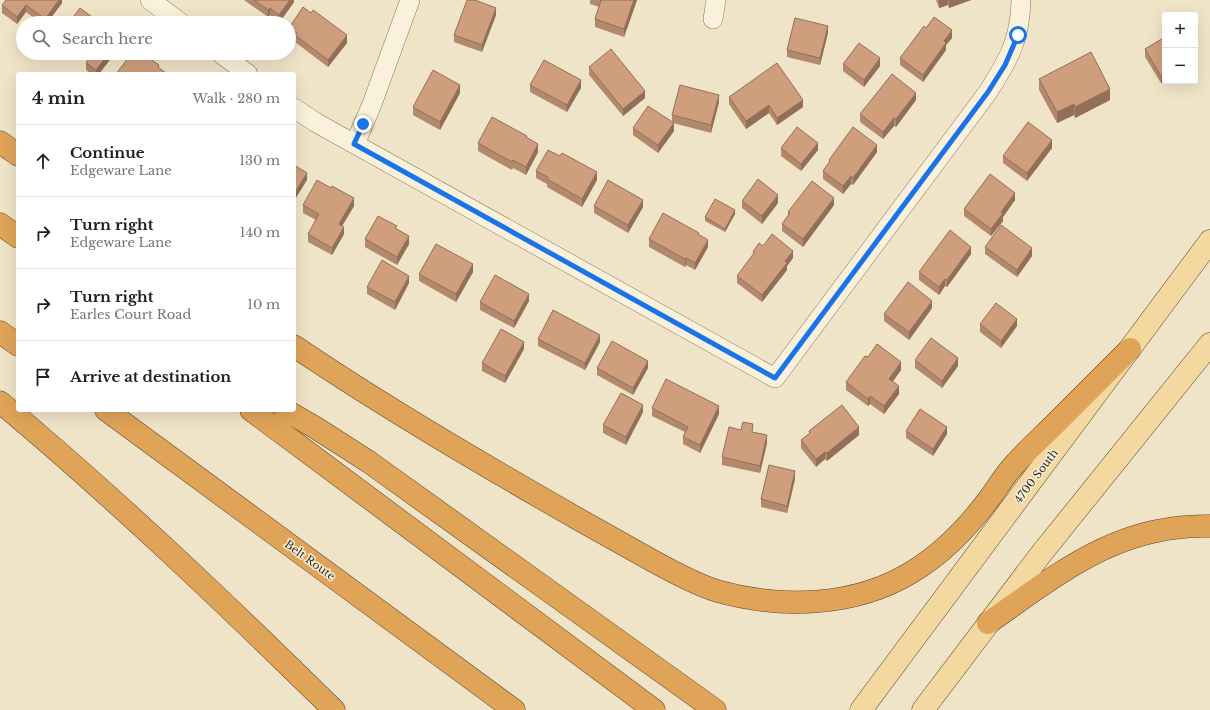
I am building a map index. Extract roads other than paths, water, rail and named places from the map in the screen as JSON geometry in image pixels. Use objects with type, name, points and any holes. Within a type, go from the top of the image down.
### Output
[{"type":"highway","points":[[0,142],[16,153]]},
{"type":"highway","points":[[0,224],[16,236]]},
{"type":"highway","points":[[0,332],[16,344]]},
{"type":"highway","points":[[296,347],[349,382],[482,463],[678,575],[716,590],[756,600],[795,603],[835,600],[884,586],[912,572],[938,554],[982,507],[1014,464],[1130,349]]},
{"type":"highway","points":[[0,402],[73,464],[142,527],[334,710]]},
{"type":"highway","name":"Belt Route","points":[[109,412],[514,710]]},
{"type":"highway","points":[[254,412],[654,710]]},
{"type":"highway","points":[[288,412],[369,462],[715,710]]},
{"type":"highway","points":[[988,623],[1067,568],[1103,548],[1148,532],[1175,527],[1210,526]]},
{"type":"main road","name":"4700 South","points":[[861,710],[1210,241]]},
{"type":"main road","points":[[923,710],[1041,554],[1210,344]]},
{"type":"street","points":[[150,0],[172,16]]},
{"type":"street","points":[[354,144],[372,104],[410,0]]},
{"type":"street","points":[[713,19],[716,0]]},
{"type":"street","points":[[296,109],[354,144],[775,378],[988,92],[1005,65],[1018,35],[1021,17],[1021,0]]},
{"type":"street","points":[[229,60],[245,72]]}]
